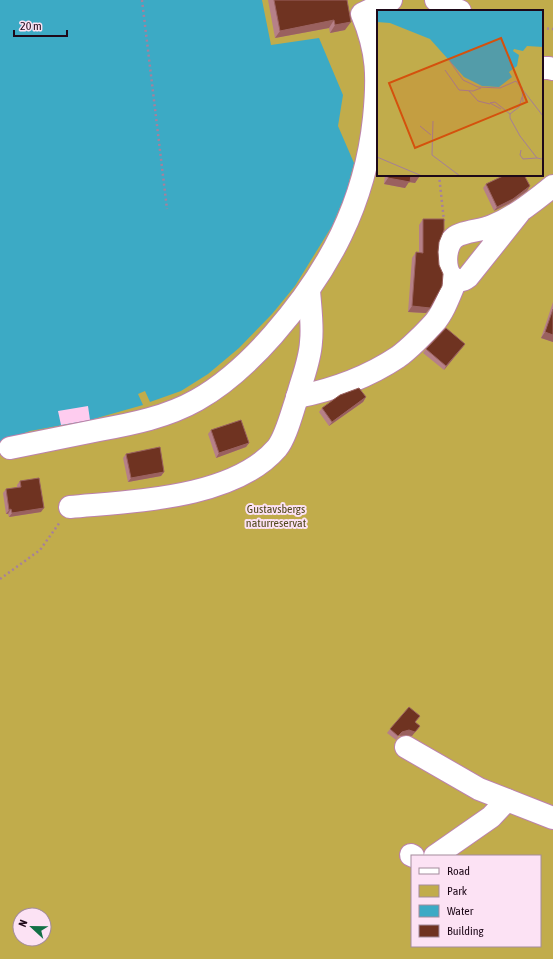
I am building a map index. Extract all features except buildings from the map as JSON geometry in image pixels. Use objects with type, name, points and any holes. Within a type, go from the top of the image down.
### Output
[{"type":"street","points":[[10,448],[141,422],[172,412],[196,401],[219,387],[245,365],[293,312],[329,260],[346,227],[360,189],[374,122],[377,74],[370,32],[362,14],[391,0]]},
{"type":"street","points":[[436,0],[445,6],[457,10]]},
{"type":"street","points":[[543,68],[553,69]]},
{"type":"street","points":[[519,213],[468,277],[464,280],[456,280],[450,275],[447,268],[447,252],[453,238],[458,235],[491,227],[519,213],[553,186]]},
{"type":"street","points":[[297,397],[324,392],[369,373],[400,356],[435,323],[456,280]]},
{"type":"street","points":[[70,506],[158,499],[205,489],[234,478],[259,464],[277,448],[288,425],[308,362],[312,341],[308,290]]},
{"type":"street","points":[[406,747],[479,789],[553,818]]},
{"type":"street","points":[[436,855],[491,817],[507,800]]},
{"type":"path","points":[[142,0],[167,209]]},
{"type":"path","points":[[543,28],[553,29]]},
{"type":"path","points":[[439,176],[444,218]]},
{"type":"path","points":[[0,579],[40,550],[70,506]]},
{"type":"green space","name":"Gustavsbergs naturreservat","points":[[0,0],[553,0],[553,959],[0,959]]},
{"type":"water","points":[[0,0],[262,0],[271,45],[319,38],[343,95],[338,126],[354,163],[346,193],[332,226],[295,286],[272,314],[239,348],[208,374],[181,391],[150,402],[145,391],[138,394],[143,405],[90,420],[30,431],[0,442]]},
{"type":"pier","points":[[88,406],[90,420],[61,425],[58,411]]}]
